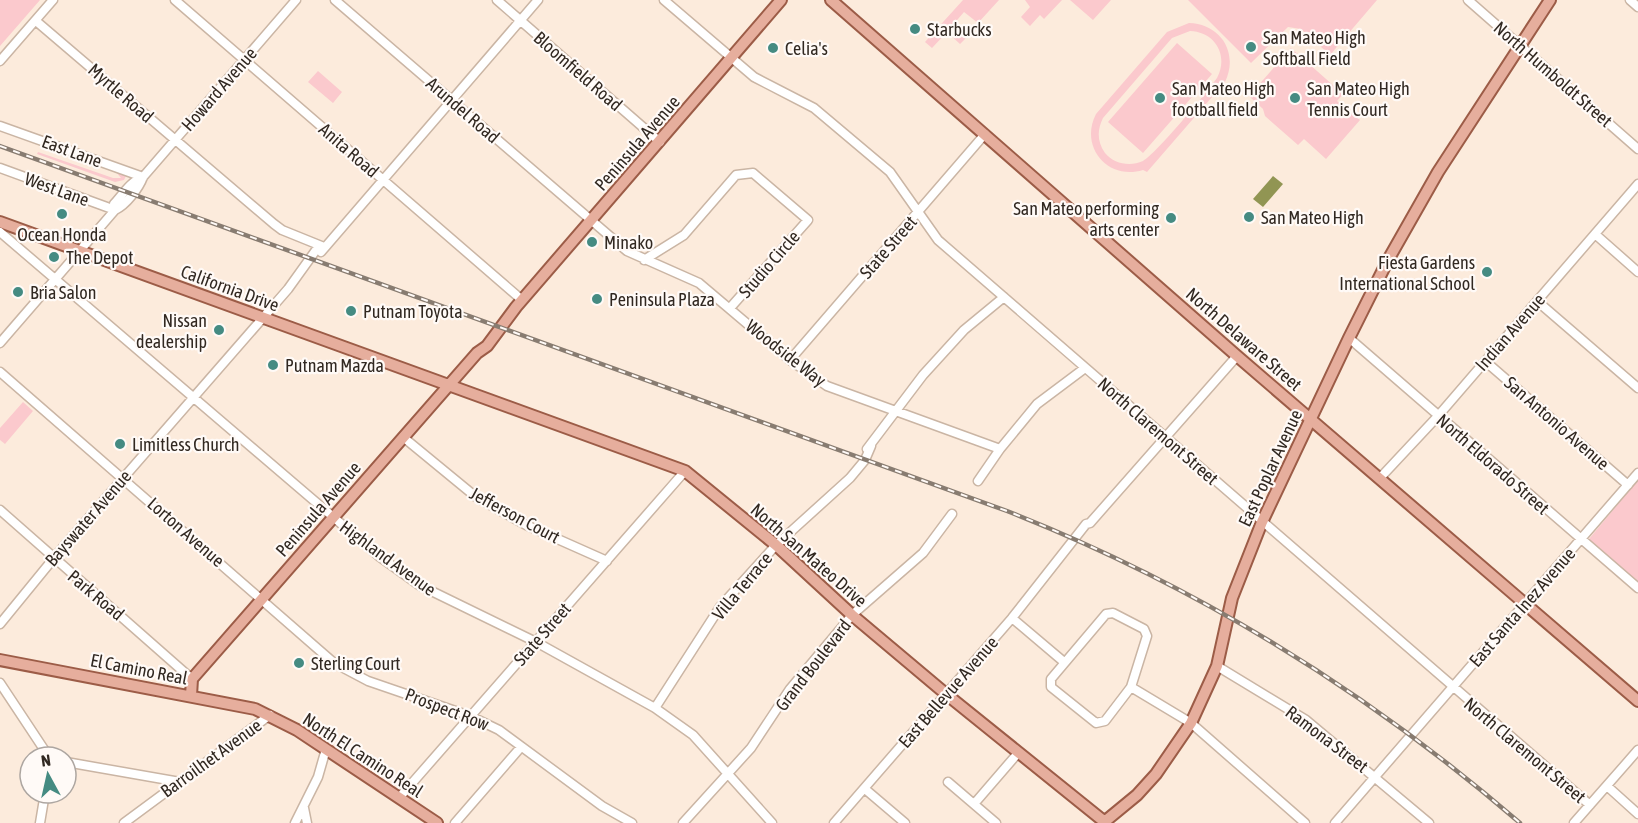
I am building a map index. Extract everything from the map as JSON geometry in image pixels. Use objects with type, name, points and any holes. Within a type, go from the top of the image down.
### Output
[{"type":"main road","name":"Peninsula Avenue","points":[[192,680],[481,348],[484,339],[509,309],[519,304],[781,0]]},
{"type":"main road","name":"North Delaware Street","points":[[831,0],[1237,356],[1638,701]]},
{"type":"main road","name":"East Poplar Avenue","points":[[1104,823],[1137,795],[1164,765],[1191,723],[1216,666],[1232,598],[1262,522],[1349,338],[1388,260],[1437,176],[1550,0]]},
{"type":"main road","name":"California Drive","points":[[0,222],[448,386]]},
{"type":"main road","name":"North San Mateo Drive","points":[[448,386],[685,471],[776,545],[852,615],[946,694],[1104,823]]},
{"type":"main road","name":"El Camino Real","points":[[0,660],[240,705],[270,715]]},
{"type":"main road","points":[[191,696],[192,680]]},
{"type":"main road","name":"North El Camino Real","points":[[270,715],[326,749],[437,823]]},
{"type":"street","points":[[0,61],[53,0]]},
{"type":"street","name":"Anita Road","points":[[175,0],[382,179],[519,304]]},
{"type":"street","name":"Howard Avenue","points":[[0,343],[115,210],[114,204],[136,180],[143,177],[296,0]]},
{"type":"street","name":"Arundel Road","points":[[335,0],[591,221]]},
{"type":"street","name":"Bloomfield Road","points":[[497,0],[660,142]]},
{"type":"street","name":"Bayswater Avenue","points":[[0,624],[53,558],[263,318],[296,278],[298,271],[315,250],[324,247],[538,0]]},
{"type":"street","name":"North Claremont Street","points":[[664,0],[763,83],[814,108],[890,172],[938,240],[1452,688],[1590,805]]},
{"type":"street","name":"North Humboldt Street","points":[[1468,0],[1638,149]]},
{"type":"street","points":[[1630,0],[1638,7]]},
{"type":"street","name":"Myrtle Road","points":[[36,21],[282,230],[324,247]]},
{"type":"street","name":"East Lane","points":[[0,126],[143,177]]},
{"type":"street","name":"State Street","points":[[790,360],[985,134]]},
{"type":"street","name":"West Lane","points":[[0,168],[115,210]]},
{"type":"street","name":"Studio Circle","points":[[644,260],[684,235],[736,175],[753,173],[808,220],[730,308]]},
{"type":"street","name":"Indian Avenue","points":[[1380,478],[1438,416],[1638,184]]},
{"type":"street","name":"Woodside Way","points":[[591,221],[627,250],[644,260],[699,283],[790,360],[827,386],[1000,449]]},
{"type":"street","name":"Highland Avenue","points":[[0,232],[57,278],[332,517],[419,585],[536,642],[655,708],[693,735],[772,823]]},
{"type":"street","points":[[1595,234],[1638,272]]},
{"type":"street","name":"Villa Terrace","points":[[655,708],[720,607],[776,545],[848,479],[893,411],[964,330],[1004,297]]},
{"type":"street","points":[[1537,301],[1638,388]]},
{"type":"street","name":"North Eldorado Street","points":[[1349,338],[1638,588]]},
{"type":"street","name":"East Bellevue Avenue","points":[[834,823],[1012,618],[1086,524],[1090,523],[1166,439],[1237,356]]},
{"type":"street","name":"San Antonio Avenue","points":[[1485,361],[1628,485]]},
{"type":"street","points":[[978,481],[1000,449],[1037,405],[1085,368]]},
{"type":"street","name":"Lorton Avenue","points":[[0,372],[262,598]]},
{"type":"street","name":"Jefferson Court","points":[[403,437],[476,497],[526,525],[606,561]]},
{"type":"street","name":"State Street","points":[[399,798],[685,471]]},
{"type":"street","name":"East Santa Inez Avenue","points":[[1335,823],[1638,473]]},
{"type":"street","name":"Park Road","points":[[0,510],[192,680]]},
{"type":"street","name":"Grand Boulevard","points":[[683,823],[729,776],[751,748],[790,689],[852,615],[923,553],[952,514]]},
{"type":"street","name":"Prospect Row","points":[[262,598],[334,663],[368,681],[470,716],[499,730],[602,806],[632,823]]},
{"type":"street","points":[[1113,612],[1144,629],[1147,636],[1131,687],[1105,721],[1096,723],[1051,687],[1051,679],[1064,662],[1106,614],[1113,612]]},
{"type":"street","points":[[1012,618],[1064,662]]},
{"type":"street","name":"Ramona Street","points":[[1216,666],[1306,720],[1429,823]]},
{"type":"street","points":[[0,683],[41,745]]},
{"type":"street","points":[[1131,687],[1191,723],[1305,823]]},
{"type":"street","name":"Barroilhet Avenue","points":[[124,823],[270,715]]},
{"type":"street","points":[[455,823],[521,747]]},
{"type":"street","points":[[295,823],[304,808],[326,749]]},
{"type":"street","points":[[1574,823],[1638,750]]},
{"type":"street","points":[[974,804],[1018,753]]},
{"type":"street","points":[[78,765],[180,782]]},
{"type":"street","points":[[948,782],[996,823]]},
{"type":"street","name":"North Claremont Street","points":[[1606,786],[1638,814]]},
{"type":"street","points":[[865,789],[905,823]]},
{"type":"street","points":[[40,823],[43,805]]},
{"type":"street","points":[[304,808],[307,823]]},
{"type":"shaded area","points":[[0,0],[40,0],[0,46]]},
{"type":"shaded area","points":[[963,0],[999,0],[978,23],[964,12],[952,26],[966,38],[960,44],[947,32],[932,48],[925,42]]},
{"type":"shaded area","points":[[1025,0],[1062,0],[1044,19],[1040,15],[1030,26],[1021,17],[1030,7]]},
{"type":"shaded area","points":[[1070,0],[1111,0],[1093,20]]},
{"type":"shaded area","points":[[1188,0],[1377,0],[1330,55],[1301,29],[1288,27],[1251,63]]},
{"type":"shaded area","points":[[1189,23],[1200,25],[1218,34],[1228,51],[1229,71],[1225,82],[1147,172],[1143,170],[1118,171],[1108,166],[1094,149],[1091,138],[1096,114],[1167,32]],"holes":[[[1190,31],[1199,32],[1213,40],[1220,53],[1221,61],[1217,78],[1150,156],[1133,164],[1113,160],[1102,149],[1099,140],[1103,118],[1172,38]]]},
{"type":"shaded area","name":"San Mateo High football field","points":[[1177,43],[1212,74],[1143,153],[1108,122]]},
{"type":"shaded area","name":"San Mateo High Tennis Court","points":[[1291,48],[1343,94],[1337,101],[1360,120],[1326,159],[1304,139],[1298,145],[1265,116],[1263,109],[1249,96]]},
{"type":"shaded area","points":[[318,71],[342,92],[333,103],[308,82]]},
{"type":"shaded area","points":[[38,152],[113,178],[121,178],[116,172],[126,176],[124,180],[115,182],[37,154]]},
{"type":"shaded area","points":[[1273,176],[1283,184],[1263,207],[1253,199]]},
{"type":"shaded area","points":[[23,402],[33,411],[5,444],[0,440],[0,428]]},
{"type":"shaded area","points":[[1638,480],[1638,582],[1589,539]]},
{"type":"railway","points":[[0,146],[1007,511],[1077,540],[1212,607],[1277,645],[1402,729],[1520,823]]},
{"type":"place","name":"Starbucks","points":[[915,29]]},
{"type":"place","name":"San Mateo High Softball Field","points":[[1251,47]]},
{"type":"place","name":"Celia's","points":[[773,48]]},
{"type":"place","name":"San Mateo High football field","points":[[1160,98]]},
{"type":"place","name":"San Mateo High Tennis Court","points":[[1295,98]]},
{"type":"place","name":"Ocean Honda","points":[[62,214]]},
{"type":"place","name":"San Mateo High","points":[[1249,217]]},
{"type":"place","name":"San Mateo performing arts center","points":[[1171,218]]},
{"type":"place","name":"Minako","points":[[592,242]]},
{"type":"place","name":"The Depot","points":[[54,257]]},
{"type":"place","name":"Fiesta Gardens International School","points":[[1487,272]]},
{"type":"place","name":"Bria Salon","points":[[18,292]]},
{"type":"place","name":"Peninsula Plaza","points":[[597,299]]},
{"type":"place","name":"Putnam Toyota","points":[[351,311]]},
{"type":"place","name":"Nissan dealership","points":[[219,330]]},
{"type":"place","name":"Putnam Mazda","points":[[273,365]]},
{"type":"place","name":"Limitless Church","points":[[120,444]]},
{"type":"place","name":"Sterling Court","points":[[299,663]]}]
